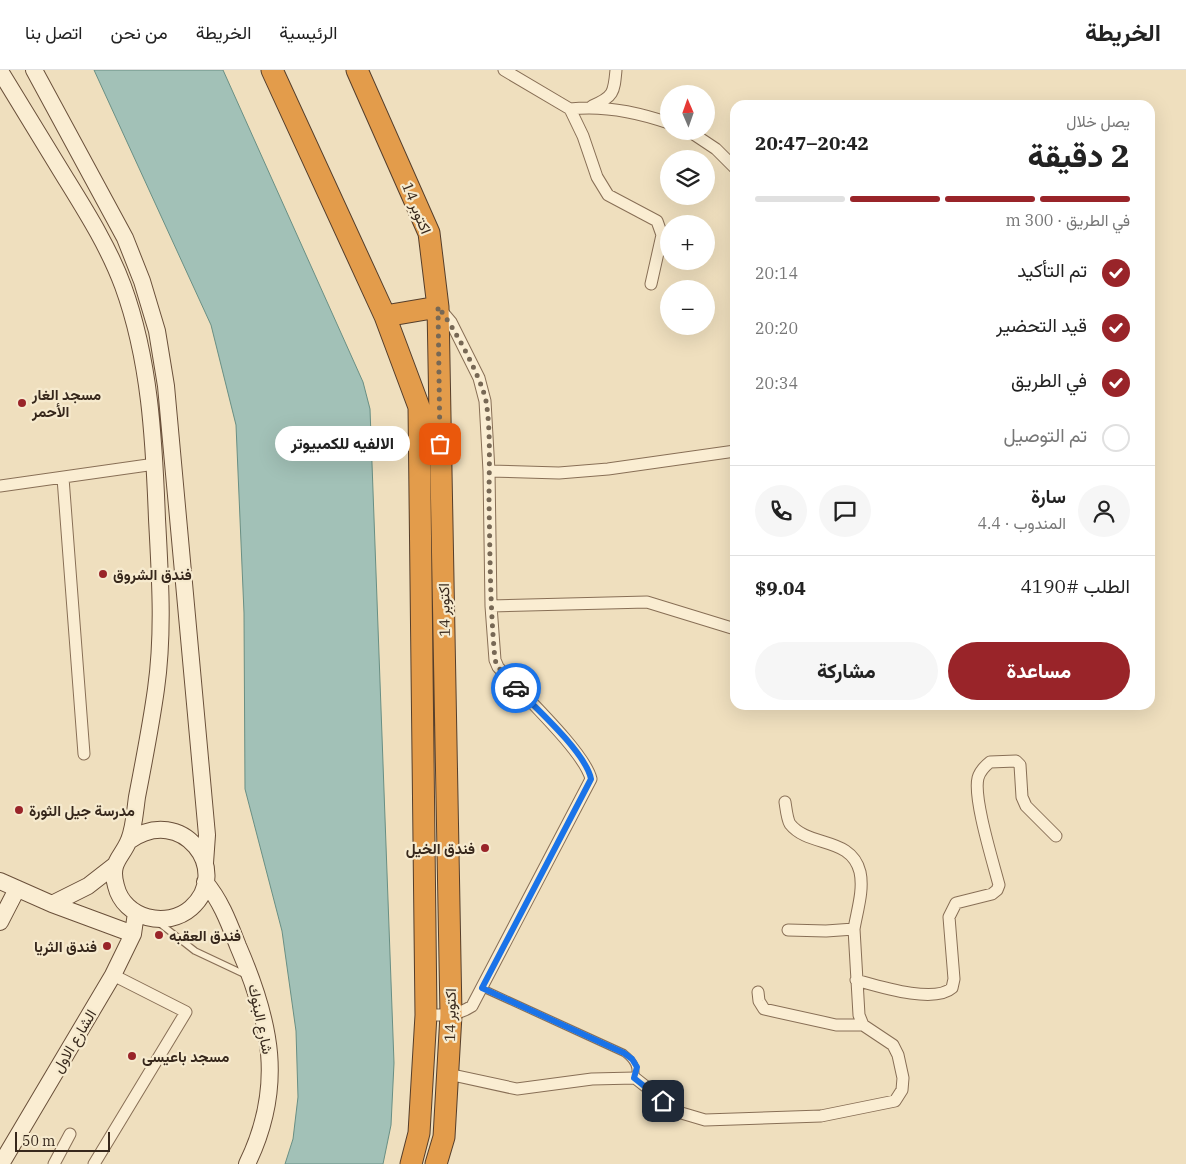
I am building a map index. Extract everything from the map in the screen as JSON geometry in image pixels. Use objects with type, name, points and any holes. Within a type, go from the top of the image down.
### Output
[{"type":"highway","points":[[272,70],[385,316],[419,407],[426,1015],[418,1133],[411,1164]]},
{"type":"highway","name":"14 اكتوبر","points":[[357,70],[429,233],[438,307],[452,1015],[444,1137],[436,1164]]},
{"type":"highway","points":[[385,316],[438,307]]},
{"type":"main road","points":[[34,70],[125,238],[142,281],[156,331],[166,386],[172,445],[207,835],[205,874],[201,895],[193,906],[181,914],[168,919],[154,920],[136,913],[119,895],[116,886],[115,866],[120,852],[129,842],[150,830],[174,831],[194,844],[205,874]]},
{"type":"main road","points":[[0,71],[99,233],[122,284],[139,334],[149,398],[155,464],[162,650],[129,842]]},
{"type":"main road","points":[[52,904],[88,886],[115,866]]},
{"type":"main road","name":"شارع البنوك","points":[[205,874],[218,898],[252,977],[268,1039],[271,1076],[267,1115],[247,1164]]},
{"type":"main road","points":[[0,881],[52,904],[133,934]]},
{"type":"main road","points":[[0,922],[17,888]]},
{"type":"main road","name":"الشارع الاول","points":[[1,1164],[114,975],[133,934],[136,913]]},
{"type":"street","points":[[504,70],[570,109],[583,136],[597,177],[608,195],[657,221],[662,235],[651,284]]},
{"type":"street","points":[[570,109],[592,106],[606,100],[614,92],[616,70]]},
{"type":"street","points":[[592,106],[660,120]]},
{"type":"street","points":[[702,140],[716,149],[730,163]]},
{"type":"street","points":[[426,1015],[452,1015],[461,1013],[472,1006],[591,779],[589,770],[576,752],[498,667],[495,660],[490,606],[489,471],[486,401],[479,378],[451,322],[438,307]]},
{"type":"street","points":[[489,471],[559,473],[608,469],[730,452]]},
{"type":"street","points":[[0,486],[155,464]]},
{"type":"street","points":[[63,478],[84,754]]},
{"type":"street","points":[[490,606],[646,602],[730,627]]},
{"type":"street","points":[[856,980],[910,993],[940,995],[952,988],[954,979],[949,917],[952,910],[956,903],[992,894],[997,890],[998,885],[981,815],[978,781],[982,771],[990,762],[1016,761],[1020,765],[1022,797],[1026,806],[1056,836]]},
{"type":"street","points":[[784,802],[789,823],[799,832],[838,847],[855,858],[860,873],[861,889],[854,929],[858,1015],[862,1025]]},
{"type":"street","points":[[788,930],[826,931],[854,929]]},
{"type":"street","points":[[94,1164],[186,1012],[114,975]]},
{"type":"street","points":[[448,1074],[517,1089],[592,1079],[634,1078],[678,1112],[705,1120],[822,1116],[895,1101],[902,1090],[903,1078],[898,1055],[893,1045],[862,1025],[836,1025],[764,1009],[759,1001],[758,992]]},
{"type":"street","points":[[54,1164],[70,1134]]},
{"type":"lane","points":[[154,920],[195,952],[252,977]]},
{"type":"lane","points":[[482,988],[624,1053],[632,1059],[637,1067],[634,1078]]},
{"type":"water","points":[[94,70],[223,70],[363,382],[370,409],[394,1063],[391,1125],[383,1164],[285,1164],[293,1139],[298,1097],[296,1031],[282,931],[245,789],[244,613],[236,425],[211,325]]},
{"type":"way so far","points":[[440,444],[438,307],[451,322],[479,378],[486,401],[489,471],[490,606],[495,660],[498,667],[516,688]]},
{"type":"place","name":"مسجد الغار الأحمر","points":[[22,403]]},
{"type":"place","name":"الالفيه للكمبيوتر","points":[[440,444]]},
{"type":"place","name":"فندق الشروق","points":[[103,574]]},
{"type":"place","name":"مدرسة جيل الثورة","points":[[19,810]]},
{"type":"place","name":"فندق الخيل","points":[[485,848]]},
{"type":"place","name":"فندق العقبه","points":[[159,935]]},
{"type":"place","name":"فندق الثريا","points":[[107,946]]},
{"type":"place","name":"مسجد باعيسى","points":[[132,1056]]},
{"type":"route","points":[[516,688],[576,752],[589,770],[591,779],[482,988],[624,1053],[632,1059],[637,1067],[634,1078],[663,1101]]}]
